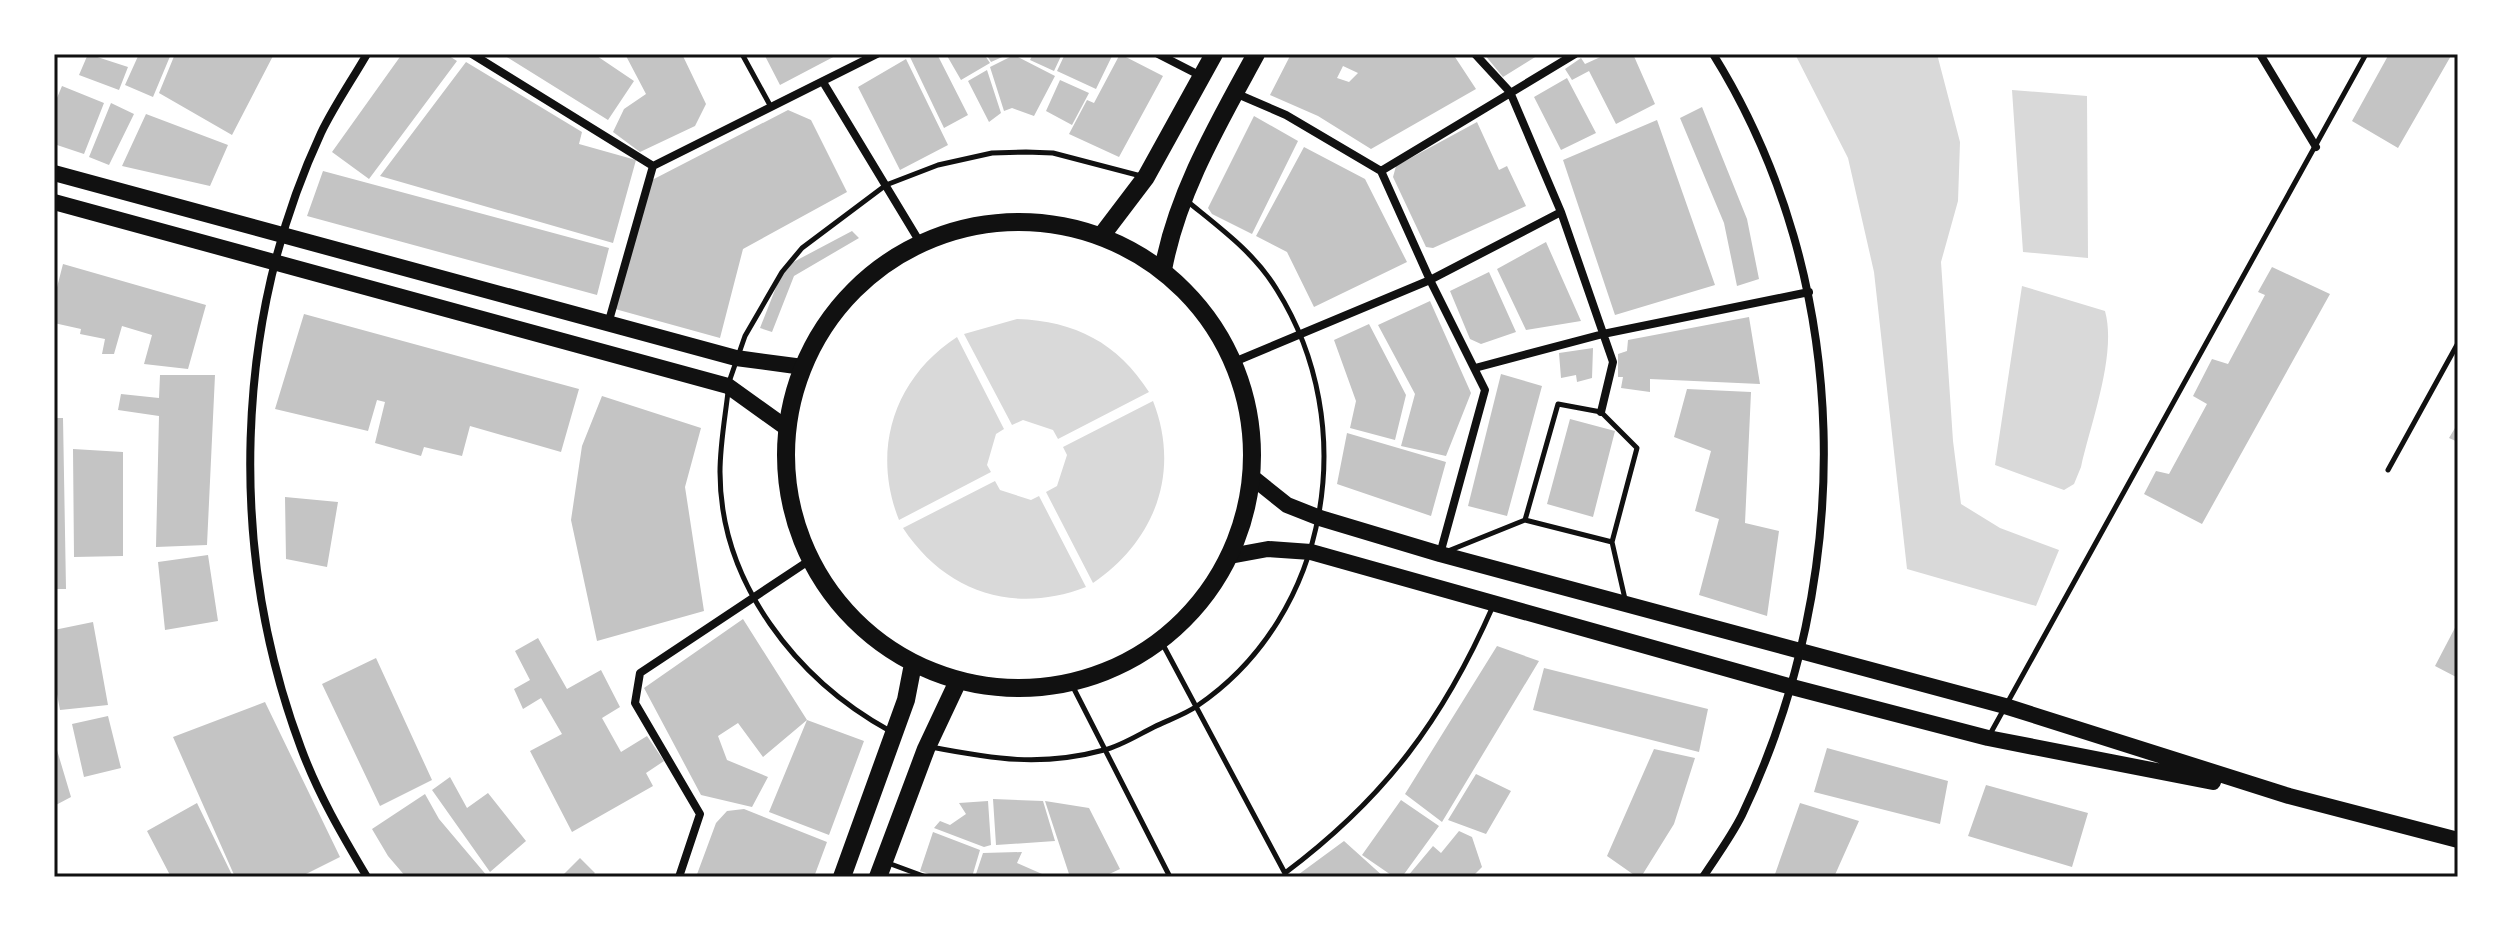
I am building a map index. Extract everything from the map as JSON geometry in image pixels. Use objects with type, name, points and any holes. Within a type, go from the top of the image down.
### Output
[{"type":"main road","points":[[1102,235],[1146,177],[1214,54]]},
{"type":"main road","points":[[1163,270],[1169,236],[1184,197],[1256,54]]},
{"type":"main road","points":[[54,173],[608,325],[736,358],[803,367]]},
{"type":"main road","points":[[54,202],[728,386],[788,429]]},
{"type":"main road","points":[[998,221],[1051,222],[1102,235],[1134,250],[1163,270],[1200,306],[1234,362],[1250,419],[1252,477],[1244,518],[1230,556],[1200,603],[1161,641],[1118,667],[1071,683],[1021,689],[958,681],[913,664],[881,645],[853,620],[829,592],[810,560],[794,518],[789,488],[788,429],[803,367],[827,323],[859,284],[899,254],[921,244],[947,232],[998,221]]},
{"type":"main road","points":[[1252,477],[1287,505],[1320,518],[1440,554],[2005,706],[2289,796],[2458,840]]},
{"type":"main road","points":[[1230,556],[1268,549],[1311,552],[1792,687],[1988,738],[2289,796]]},
{"type":"main road","points":[[842,877],[906,700],[913,664]]},
{"type":"main road","points":[[881,869],[927,747],[958,681]]},
{"type":"street","points":[[367,54],[321,133],[274,264],[251,403],[253,546],[263,613],[278,679],[301,749],[331,817],[367,877]]},
{"type":"street","points":[[472,54],[653,166]]},
{"type":"street","points":[[608,325],[653,166],[877,54]]},
{"type":"street","points":[[1158,54],[1202,76]]},
{"type":"street","points":[[1475,54],[1510,92],[1561,212],[1613,362],[1601,412]]},
{"type":"street","points":[[1381,171],[1575,54]]},
{"type":"street","points":[[1703,877],[1740,818],[1778,731],[1802,650],[1821,553],[1825,422],[1809,292],[1778,187],[1734,87],[1713,54]]},
{"type":"street","points":[[2260,54],[2316,147]]},
{"type":"street","points":[[823,82],[921,244]]},
{"type":"street","points":[[1235,92],[1286,115],[1381,171],[1430,280],[1485,390],[1440,554]]},
{"type":"street","points":[[1234,362],[1430,280],[1561,212]]},
{"type":"street","points":[[1475,368],[1603,334],[1809,292]]},
{"type":"street","points":[[679,877],[700,814],[635,703],[640,673],[810,560]]},
{"type":"lane","points":[[742,54],[771,108]]},
{"type":"lane","points":[[1988,738],[2366,54]]},
{"type":"lane","points":[[894,734],[831,694],[803,669],[753,598],[726,522],[720,472],[728,386],[736,358],[768,292],[802,248],[886,185],[938,165],[992,153],[1053,153],[1146,177]]},
{"type":"lane","points":[[927,747],[1002,761],[1041,761],[1107,750],[1196,707],[1231,678],[1275,627],[1311,552],[1320,518],[1326,432],[1320,392],[1302,334],[1277,289],[1251,254],[1184,197]]},
{"type":"lane","points":[[2388,470],[2458,343]]},
{"type":"lane","points":[[1525,520],[1558,404],[1601,412],[1637,448],[1612,542],[1626,603]]},
{"type":"lane","points":[[1440,554],[1525,520],[1612,542]]},
{"type":"lane","points":[[1161,641],[1286,875],[1326,842],[1385,785],[1424,734],[1464,672],[1494,605]]},
{"type":"lane","points":[[1071,683],[1170,877]]},
{"type":"lane","points":[[881,869],[926,877]]},
{"type":"shaded area","points":[[1795,54],[1937,54],[1960,142],[1958,201],[1941,262],[1953,441],[1961,504],[2000,528],[2059,550],[2036,606],[1907,569],[1874,272],[1848,158]]},
{"type":"shaded area","points":[[2012,90],[2087,96],[2088,258],[2023,252]]},
{"type":"shaded area","points":[[2022,286],[2105,311],[2108,347],[2101,388],[2081,467],[2074,484],[2064,490],[1995,465]]},
{"type":"shaded area","points":[[1017,319],[1058,324],[1093,338],[1123,360],[1149,392],[1058,439],[1053,430],[1023,420],[1012,425],[964,334]]},
{"type":"shaded area","points":[[957,337],[1004,429],[996,434],[987,465],[991,472],[899,520],[887,468],[888,442],[894,418],[917,373]]},
{"type":"shaded area","points":[[1153,401],[1161,427],[1164,453],[1163,479],[1157,503],[1147,526],[1132,547],[1115,566],[1093,583],[1046,492],[1057,486],[1067,455],[1063,447]]},
{"type":"shaded area","points":[[995,481],[1000,490],[1031,500],[1039,496],[1086,587],[1033,599],[1008,598],[983,592],[939,568],[903,528]]},
{"type":"building","points":[[88,54],[128,67],[119,90],[79,75]]},
{"type":"building","points":[[139,54],[171,54],[153,97],[125,85]]},
{"type":"building","points":[[175,54],[274,54],[232,135],[159,93]]},
{"type":"building","points":[[402,54],[446,54],[457,61],[369,179],[332,152]]},
{"type":"building","points":[[502,54],[594,54],[634,81],[608,120]]},
{"type":"building","points":[[625,54],[682,54],[706,104],[695,126],[640,152],[613,132],[624,109],[646,94]]},
{"type":"building","points":[[764,54],[839,54],[780,85]]},
{"type":"building","points":[[915,54],[937,54],[968,115],[944,128],[910,57]]},
{"type":"building","points":[[946,54],[984,54],[990,63],[961,80]]},
{"type":"building","points":[[986,54],[1009,54],[991,62]]},
{"type":"building","points":[[1033,54],[1062,54],[1054,71],[1030,60]]},
{"type":"building","points":[[1065,54],[1113,54],[1096,89],[1057,71]]},
{"type":"building","points":[[1120,54],[1163,76],[1119,157],[1069,134],[1087,100],[1094,103]]},
{"type":"building","points":[[1291,54],[1453,54],[1476,89],[1371,149],[1318,116],[1270,95]],"holes":[[[1343,66],[1358,73],[1349,82],[1337,78]]]},
{"type":"building","points":[[1484,54],[1540,54],[1503,77]]},
{"type":"building","points":[[1607,54],[1633,54],[1655,104],[1616,124],[1589,71],[1572,80],[1565,69],[1581,58],[1585,64]]},
{"type":"building","points":[[2389,54],[2452,54],[2398,148],[2352,121]]},
{"type":"building","points":[[1014,55],[1055,76],[1034,116],[1012,108],[1004,111],[990,67]]},
{"type":"building","points":[[906,59],[948,145],[900,170],[858,87]]},
{"type":"building","points":[[466,62],[582,132],[579,144],[636,160],[613,243],[380,176]]},
{"type":"building","points":[[987,70],[1001,113],[989,122],[968,81]]},
{"type":"building","points":[[1567,78],[1596,133],[1561,150],[1534,97]]},
{"type":"building","points":[[1060,80],[1089,93],[1072,125],[1046,111]]},
{"type":"building","points":[[62,86],[104,103],[84,154],[54,144],[54,105]]},
{"type":"building","points":[[111,103],[134,114],[109,165],[89,157]]},
{"type":"building","points":[[1702,107],[1747,219],[1759,279],[1737,286],[1724,223],[1680,118]]},
{"type":"building","points":[[788,110],[811,120],[847,192],[743,249],[720,338],[615,309],[652,180]]},
{"type":"building","points":[[146,114],[228,145],[210,186],[122,166]]},
{"type":"building","points":[[1254,116],[1298,141],[1252,234],[1212,214],[1208,208]]},
{"type":"building","points":[[1657,120],[1715,285],[1615,315],[1563,160]]},
{"type":"building","points":[[1477,122],[1499,170],[1507,166],[1526,206],[1433,248],[1426,247],[1393,177],[1396,166]]},
{"type":"building","points":[[1304,147],[1365,179],[1407,262],[1314,307],[1287,252],[1256,236]]},
{"type":"building","points":[[323,171],[609,248],[597,295],[307,216]]},
{"type":"building","points":[[852,231],[859,238],[794,276],[772,332],[760,328],[784,267]]},
{"type":"building","points":[[1546,242],[1581,321],[1526,330],[1497,269]]},
{"type":"building","points":[[63,264],[206,305],[188,369],[144,364],[152,335],[122,326],[114,354],[102,354],[105,339],[80,334],[81,329],[54,323],[54,299]]},
{"type":"building","points":[[2272,267],[2330,294],[2202,524],[2144,494],[2156,471],[2169,474],[2207,404],[2193,396],[2212,359],[2228,364],[2265,295],[2258,292]]},
{"type":"building","points":[[1489,272],[1516,332],[1481,344],[1470,339],[1450,291]]},
{"type":"building","points":[[1430,301],[1471,393],[1446,456],[1401,446],[1415,394],[1378,325]]},
{"type":"building","points":[[304,314],[579,389],[561,452],[470,426],[462,456],[424,447],[421,456],[375,443],[385,402],[377,400],[368,431],[275,409]]},
{"type":"building","points":[[1749,317],[1760,384],[1650,379],[1650,392],[1621,388],[1623,377],[1618,377],[1618,354],[1627,351],[1628,340]]},
{"type":"building","points":[[1369,324],[1406,395],[1395,440],[1350,428],[1356,401],[1334,340]]},
{"type":"building","points":[[1593,348],[1592,378],[1577,382],[1576,375],[1561,378],[1559,353]]},
{"type":"building","points":[[1501,374],[1542,386],[1507,516],[1468,506]]},
{"type":"building","points":[[160,375],[215,375],[207,545],[156,547],[159,416],[118,410],[121,394],[159,398]]},
{"type":"building","points":[[1687,389],[1751,392],[1745,523],[1779,531],[1767,616],[1699,595],[1719,519],[1695,511],[1711,451],[1674,437]]},
{"type":"building","points":[[602,396],[701,428],[685,487],[704,611],[597,641],[571,520],[582,446]]},
{"type":"building","points":[[54,418],[63,418],[66,589],[54,589]]},
{"type":"building","points":[[1570,419],[1615,431],[1593,517],[1547,504]]},
{"type":"building","points":[[2458,423],[2458,442],[2449,438]]},
{"type":"building","points":[[1347,433],[1446,462],[1431,516],[1337,484]]},
{"type":"building","points":[[73,449],[123,452],[123,556],[74,557]]},
{"type":"building","points":[[285,497],[338,502],[327,567],[286,559]]},
{"type":"building","points":[[208,555],[218,621],[165,630],[158,562]]},
{"type":"building","points":[[743,619],[807,720],[763,757],[738,723],[718,736],[727,760],[768,777],[752,807],[701,795],[644,688]]},
{"type":"building","points":[[93,622],[108,705],[60,710],[54,678],[54,630]]},
{"type":"building","points":[[2458,622],[2458,678],[2435,666]]},
{"type":"building","points":[[538,638],[567,689],[601,670],[620,707],[602,718],[621,752],[647,736],[664,761],[646,773],[653,786],[572,832],[530,751],[562,734],[541,698],[523,709],[514,689],[530,680],[515,651]]},
{"type":"building","points":[[1497,646],[1539,661],[1442,822],[1405,794]]},
{"type":"building","points":[[376,658],[432,780],[380,806],[322,684]]},
{"type":"building","points":[[1544,668],[1708,709],[1699,752],[1533,710]]},
{"type":"building","points":[[265,702],[340,857],[300,877],[235,877],[173,737]]},
{"type":"building","points":[[108,716],[121,768],[84,777],[72,724]]},
{"type":"building","points":[[807,720],[864,741],[829,835],[769,812]]},
{"type":"building","points":[[54,740],[71,797],[54,806]]},
{"type":"building","points":[[1827,748],[1948,781],[1940,824],[1814,792]]},
{"type":"building","points":[[1654,749],[1695,758],[1674,824],[1641,877],[1637,877],[1607,856]]},
{"type":"building","points":[[1476,774],[1511,791],[1486,834],[1448,820]]},
{"type":"building","points":[[450,777],[467,808],[488,793],[526,841],[490,872],[432,790]]},
{"type":"building","points":[[1986,785],[2088,813],[2072,867],[1968,836]]},
{"type":"building","points":[[425,794],[439,819],[488,877],[406,877],[388,856],[372,829]]},
{"type":"building","points":[[993,799],[1043,801],[1055,841],[996,845]]},
{"type":"building","points":[[1401,800],[1439,826],[1402,877],[1394,877],[1362,855]]},
{"type":"building","points":[[988,801],[991,845],[984,847],[934,828],[940,821],[950,825],[966,814],[959,803]]},
{"type":"building","points":[[1045,801],[1089,808],[1120,869],[1103,877],[1070,877]]},
{"type":"building","points":[[197,803],[233,877],[171,877],[147,831]]},
{"type":"building","points":[[1800,803],[1859,821],[1834,877],[1774,877]]},
{"type":"building","points":[[744,809],[827,842],[814,877],[696,877],[716,823],[727,811]]},
{"type":"building","points":[[1459,831],[1472,837],[1482,867],[1472,877],[1407,877],[1433,846],[1441,853]]},
{"type":"building","points":[[933,832],[980,850],[972,877],[938,877],[920,871]]},
{"type":"building","points":[[1344,841],[1384,877],[1295,877]]},
{"type":"building","points":[[1022,852],[1017,863],[1049,877],[975,877],[983,853]]},
{"type":"building","points":[[580,858],[595,873],[591,877],[561,877]]}]
